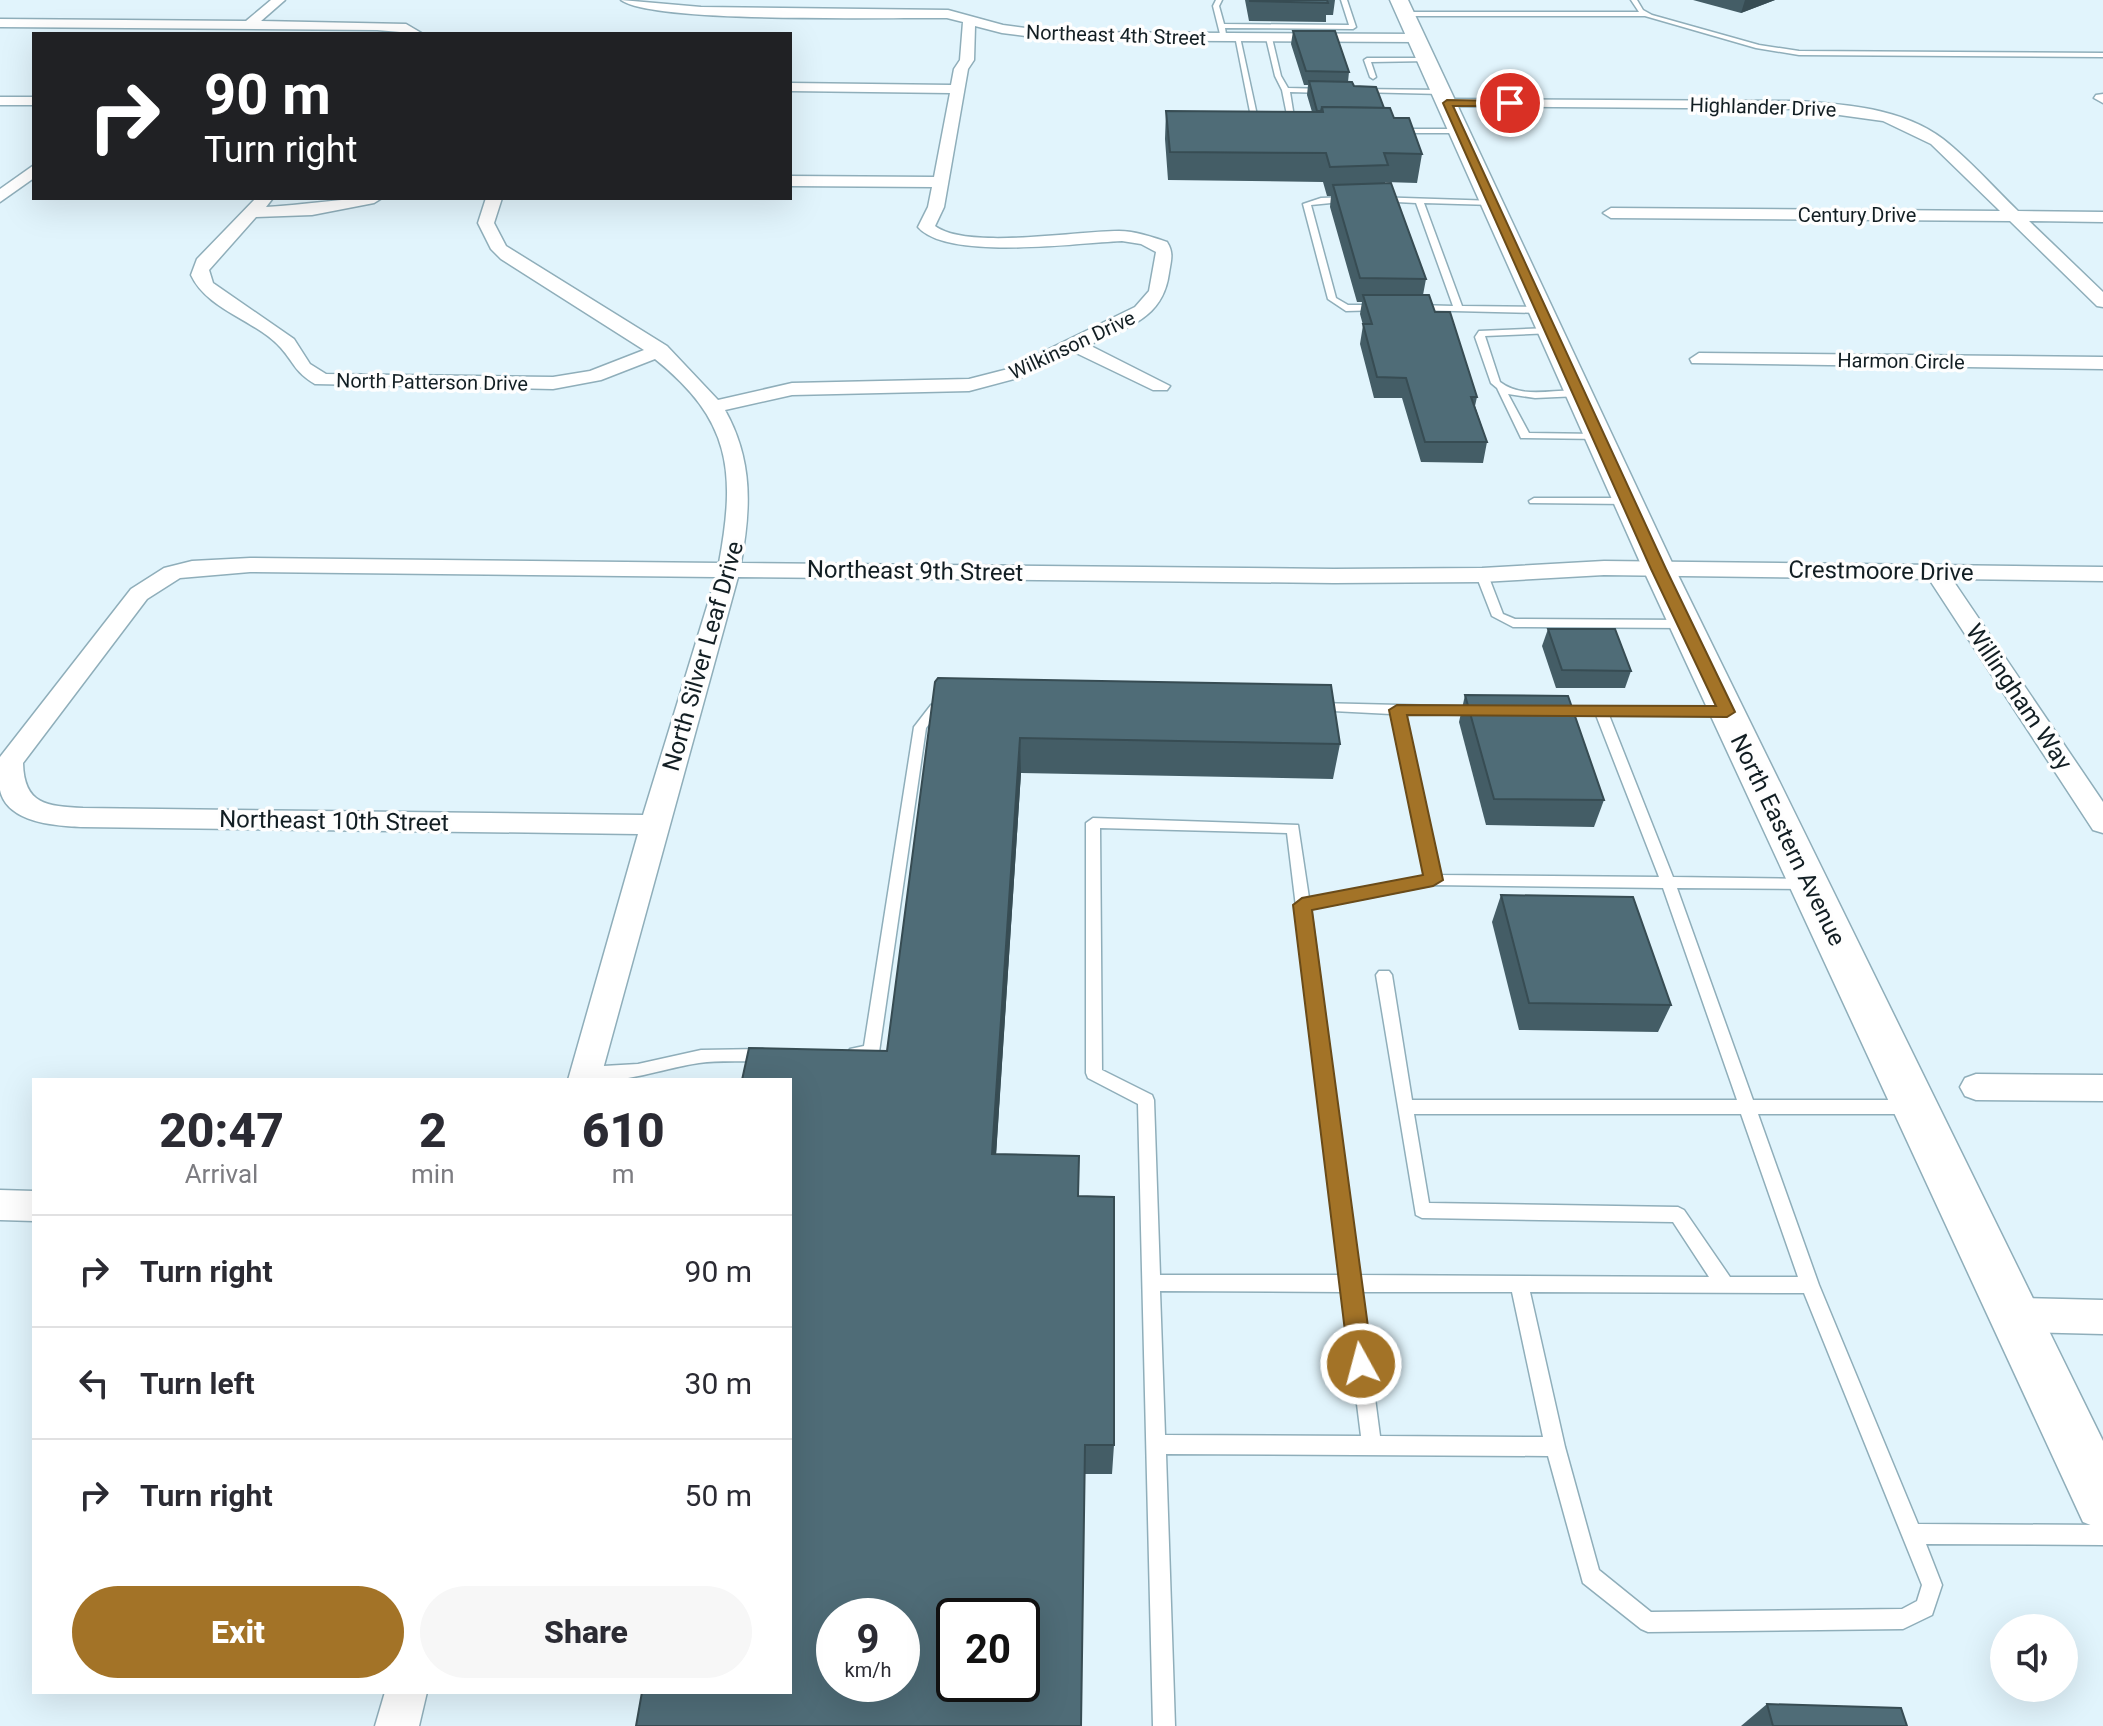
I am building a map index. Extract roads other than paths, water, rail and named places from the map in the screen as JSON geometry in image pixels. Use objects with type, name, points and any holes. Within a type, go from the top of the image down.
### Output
[{"type":"main road","name":"North Eastern Avenue","points":[[1412,28],[1659,569],[2103,1502]]},
{"type":"street","points":[[249,25],[279,0]]},
{"type":"street","name":"Northeast 4th Street","points":[[627,0],[684,10],[934,13],[1014,32],[1056,36],[1227,34],[1269,38],[1412,28]]},
{"type":"street","name":"Wilkinson Drive","points":[[716,406],[771,392],[804,388],[969,385],[1015,373],[1130,319],[1157,297],[1164,252],[1161,246],[1145,240],[1122,236],[970,243],[947,239],[926,227],[936,207],[961,69],[972,56],[969,20]]},
{"type":"street","points":[[0,23],[377,26],[406,28],[413,32]]},
{"type":"street","points":[[1001,44],[1056,36]]},
{"type":"street","points":[[792,87],[957,89]]},
{"type":"street","name":"Highlander Drive","points":[[1445,98],[1796,105],[1854,110],[1904,123],[1936,141],[2103,302]]},
{"type":"street","points":[[0,101],[32,101]]},
{"type":"street","points":[[0,197],[32,172]]},
{"type":"street","points":[[792,181],[941,182]]},
{"type":"street","points":[[258,205],[312,210],[364,200]]},
{"type":"street","name":"North Silver Leaf Drive","points":[[493,200],[486,223],[499,249],[660,350],[701,386],[716,406],[736,458],[739,484],[740,529],[585,1077]]},
{"type":"street","name":"North Patterson Drive","points":[[258,205],[203,263],[199,270],[200,278],[207,287],[287,343],[303,368],[322,380],[553,383],[594,376],[660,350]]},
{"type":"street","name":"Century Drive","points":[[1611,213],[2103,217]]},
{"type":"street","points":[[1074,345],[1160,386]]},
{"type":"street","name":"Harmon Circle","points":[[1699,359],[2103,363]]},
{"type":"street","name":"Northeast 9th Street","points":[[15,809],[2,797],[1,788],[10,762],[124,610],[139,594],[172,573],[221,565],[1482,575],[1604,568],[1659,569]]},
{"type":"street","name":"Crestmoore Drive","points":[[1659,569],[2103,574]]},
{"type":"street","name":"Willingham Way","points":[[1936,572],[2103,823]]},
{"type":"street","name":"Northeast 10th Street","points":[[15,809],[34,814],[117,818],[654,825]]},
{"type":"street","points":[[1976,1087],[2103,1088]]},
{"type":"street","points":[[0,1205],[32,1206]]},
{"type":"street","points":[[2016,1315],[2103,1317]]},
{"type":"street","points":[[397,1726],[405,1694]]},
{"type":"lane","points":[[1219,0],[1216,6],[1257,130],[1273,130]]},
{"type":"lane","points":[[1227,34],[1353,27],[1344,0]]},
{"type":"lane","points":[[1634,0],[1648,14]]},
{"type":"lane","points":[[1563,7],[1568,14]]},
{"type":"lane","points":[[1373,77],[1367,60],[1412,28],[1568,14],[1648,14],[1758,47],[1799,53],[2103,55]]},
{"type":"lane","points":[[1269,38],[1291,115]]},
{"type":"lane","points":[[1286,90],[1333,91]]},
{"type":"lane","points":[[1348,91],[1445,98]]},
{"type":"lane","points":[[1382,131],[1460,131]]},
{"type":"lane","points":[[1388,308],[1346,308],[1332,299],[1307,204],[1321,200],[1493,203]]},
{"type":"lane","points":[[1419,201],[1458,308]]},
{"type":"lane","points":[[1402,308],[1458,308],[1546,320]]},
{"type":"lane","points":[[1546,320],[1482,333],[1480,337],[1496,383],[1525,436],[1598,437]]},
{"type":"lane","points":[[1501,389],[1515,393],[1579,393]]},
{"type":"lane","points":[[1534,501],[1628,501]]},
{"type":"lane","points":[[1482,575],[1498,616],[1513,623],[1685,624]]},
{"type":"lane","points":[[840,1053],[871,1052],[920,727],[935,708],[955,699]]},
{"type":"lane","points":[[1308,707],[1496,710]]},
{"type":"lane","points":[[1397,710],[1433,880]]},
{"type":"lane","points":[[1541,711],[1727,712]]},
{"type":"lane","points":[[1519,1284],[1555,1447],[1590,1576],[1648,1622],[1903,1619],[1925,1608],[1932,1585],[1810,1285],[1750,1108],[1601,711]]},
{"type":"lane","points":[[1164,1726],[1146,1100],[1094,1073],[1093,823],[1293,828],[1372,1445]]},
{"type":"lane","points":[[1302,905],[1433,880],[1810,884]]},
{"type":"lane","points":[[1384,975],[1422,1210],[1678,1215],[1725,1285]]},
{"type":"lane","points":[[585,1077],[638,1070],[701,1056],[778,1054]]},
{"type":"lane","points":[[1405,1107],[1917,1107]]},
{"type":"lane","points":[[1153,1283],[1810,1285]]},
{"type":"lane","points":[[1157,1444],[1555,1447]]},
{"type":"lane","points":[[1912,1534],[2103,1535]]}]
